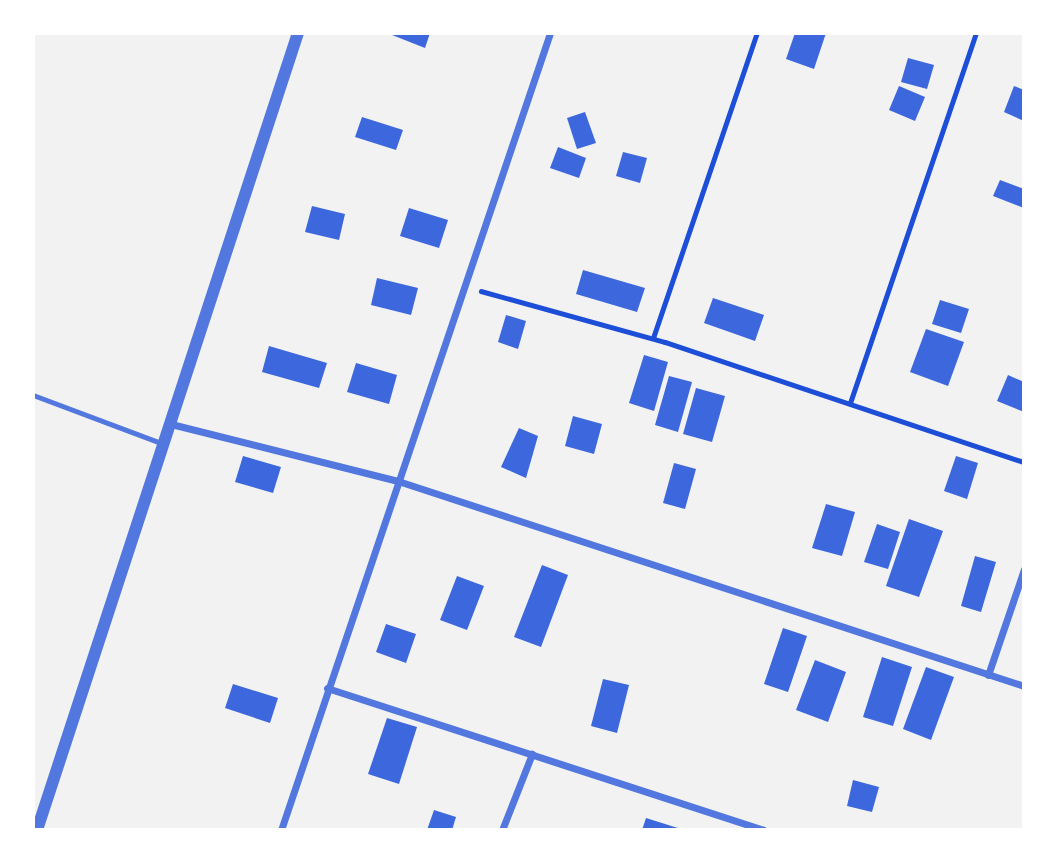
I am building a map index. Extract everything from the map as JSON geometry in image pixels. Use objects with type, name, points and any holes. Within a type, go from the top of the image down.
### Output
[{"type":"street","points":[[37,830],[298,33]]},
{"type":"street","points":[[281,830],[550,33]]},
{"type":"street","points":[[171,424],[398,481],[1024,686]]},
{"type":"street","points":[[988,675],[1024,569]]},
{"type":"street","points":[[327,688],[764,830]]},
{"type":"street","points":[[502,830],[532,754]]},
{"type":"lane","points":[[33,395],[163,444]]},
{"type":"path","points":[[653,338],[757,33]]},
{"type":"path","points":[[850,403],[976,33]]},
{"type":"path","points":[[464,286],[653,338],[1024,462]]},
{"type":"building","points":[[387,33],[430,33],[425,48]]},
{"type":"building","points":[[795,33],[826,33],[814,69],[786,59]]},
{"type":"building","points":[[908,58],[934,65],[927,89],[901,82]]},
{"type":"building","points":[[899,86],[925,97],[915,121],[889,110]]},
{"type":"building","points":[[1014,86],[1024,90],[1024,121],[1004,112]]},
{"type":"building","points":[[585,112],[596,143],[577,149],[567,118]]},
{"type":"building","points":[[362,117],[403,130],[396,150],[355,137]]},
{"type":"building","points":[[558,147],[586,158],[579,178],[550,168]]},
{"type":"building","points":[[623,152],[647,158],[640,183],[616,176]]},
{"type":"building","points":[[1000,180],[1024,189],[1024,208],[993,196]]},
{"type":"building","points":[[312,206],[345,214],[339,240],[305,232]]},
{"type":"building","points":[[409,208],[448,220],[439,248],[400,236]]},
{"type":"building","points":[[583,270],[645,288],[637,312],[576,294]]},
{"type":"building","points":[[377,278],[418,288],[411,315],[371,305]]},
{"type":"building","points":[[713,298],[764,315],[755,341],[704,323]]},
{"type":"building","points":[[940,300],[969,309],[961,333],[932,324]]},
{"type":"building","points":[[506,315],[526,321],[518,349],[498,342]]},
{"type":"building","points":[[926,329],[964,342],[948,386],[910,372]]},
{"type":"building","points":[[269,346],[327,363],[319,388],[262,372]]},
{"type":"building","points":[[644,355],[668,362],[654,411],[629,403]]},
{"type":"building","points":[[356,363],[397,375],[389,404],[347,392]]},
{"type":"building","points":[[1008,375],[1024,382],[1024,412],[997,401]]},
{"type":"building","points":[[669,376],[692,382],[678,432],[655,425]]},
{"type":"building","points":[[696,388],[725,396],[712,442],[683,434]]},
{"type":"building","points":[[573,416],[602,424],[594,454],[565,446]]},
{"type":"building","points":[[519,428],[538,436],[526,478],[501,467]]},
{"type":"building","points":[[243,456],[281,467],[273,493],[235,482]]},
{"type":"building","points":[[956,456],[978,463],[967,499],[944,491]]},
{"type":"building","points":[[674,463],[696,469],[685,509],[663,503]]},
{"type":"building","points":[[826,504],[855,512],[842,556],[812,548]]},
{"type":"building","points":[[909,519],[943,531],[919,597],[886,586]]},
{"type":"building","points":[[877,524],[900,532],[888,569],[864,562]]},
{"type":"building","points":[[975,556],[996,562],[981,612],[961,606]]},
{"type":"building","points":[[542,565],[568,575],[541,647],[514,637]]},
{"type":"building","points":[[457,576],[484,586],[467,630],[440,620]]},
{"type":"building","points":[[386,624],[416,634],[406,663],[376,652]]},
{"type":"building","points":[[783,628],[807,636],[788,692],[764,684]]},
{"type":"building","points":[[882,657],[912,667],[893,726],[863,717]]},
{"type":"building","points":[[815,660],[846,672],[828,722],[796,710]]},
{"type":"building","points":[[926,667],[954,677],[931,740],[903,729]]},
{"type":"building","points":[[603,679],[629,685],[617,733],[591,726]]},
{"type":"building","points":[[233,684],[278,698],[270,723],[225,708]]},
{"type":"building","points":[[387,718],[417,727],[399,784],[368,774]]},
{"type":"building","points":[[853,780],[879,787],[872,812],[847,806]]},
{"type":"building","points":[[434,810],[456,817],[452,830],[427,830]]},
{"type":"building","points":[[646,818],[681,829],[681,830],[642,830]]}]
